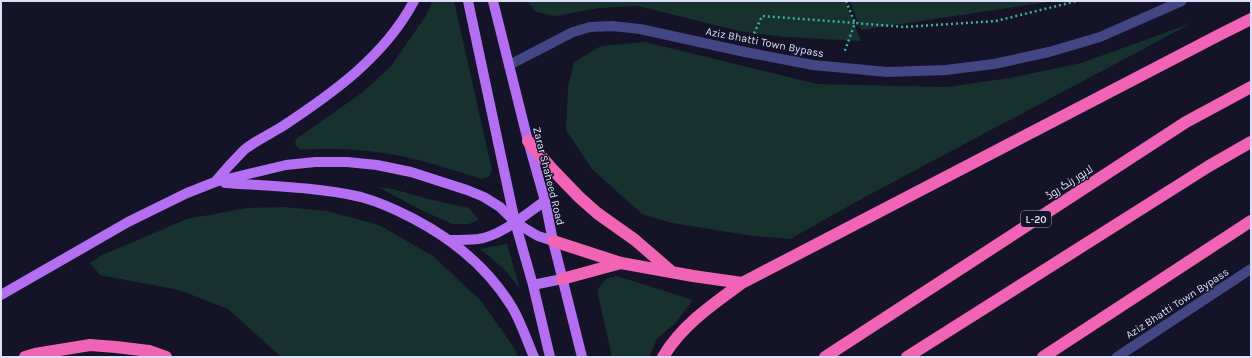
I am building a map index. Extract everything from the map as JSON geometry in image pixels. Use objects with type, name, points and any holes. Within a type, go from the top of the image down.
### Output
[{"type":"highway","points":[[663,357],[671,345],[694,320],[742,283],[1251,19]]},
{"type":"highway","name":"لاہور رنگ روڈ","points":[[825,357],[1186,122],[1251,87]]},
{"type":"highway","points":[[528,142],[552,170],[579,197],[597,213],[635,240],[672,272]]},
{"type":"highway","points":[[908,357],[1209,166],[1251,142]]},
{"type":"highway","points":[[1043,357],[1251,221]]},
{"type":"highway","points":[[553,241],[621,262],[742,283]]},
{"type":"highway","points":[[562,279],[621,262]]},
{"type":"highway","points":[[25,357],[90,345],[149,351],[166,357]]},
{"type":"main road","points":[[215,182],[244,150],[320,101],[344,83],[364,65],[403,20],[414,1]]},
{"type":"main road","points":[[468,1],[515,222],[533,285],[550,357]]},
{"type":"main road","name":"Zarar Shaheed Road","points":[[493,1],[528,142],[545,201],[562,279],[582,357]]},
{"type":"main road","points":[[1,295],[128,222],[187,193],[215,182],[286,165],[316,162],[347,162],[377,165],[411,172],[467,190],[484,197],[500,207],[515,222],[538,236],[553,241]]},
{"type":"main road","points":[[215,182],[331,191],[362,197],[399,211],[438,232],[450,240],[478,264],[501,291],[513,309],[534,357]]},
{"type":"main road","points":[[450,240],[479,239],[503,230],[545,201]]},
{"type":"main road","points":[[533,285],[562,279]]},
{"type":"street","name":"Aziz Bhatti Town Bypass","points":[[509,66],[573,32],[590,27],[612,26],[640,29],[813,65],[887,72],[946,70],[994,64],[1049,52],[1100,37],[1182,1]]},
{"type":"street","name":"Aziz Bhatti Town Bypass","points":[[1117,357],[1251,269]]},
{"type":"path","points":[[839,67],[855,23],[846,1]]},
{"type":"path","points":[[745,52],[762,16],[904,27],[996,21],[1077,1]]},
{"type":"green space","points":[[433,1],[454,1],[492,170],[489,177],[482,179],[425,162],[390,154],[346,149],[301,150],[295,145],[296,139],[363,92],[391,66],[425,17]]},
{"type":"green space","points":[[527,1],[845,1],[861,41],[784,37],[739,31],[638,6],[599,8],[556,16],[536,12]]},
{"type":"green space","points":[[850,1],[1054,1],[861,30]]},
{"type":"green space","points":[[1192,23],[867,196],[790,239],[753,236],[672,223],[642,214],[592,169],[566,130],[568,87],[574,62],[601,46],[645,42],[817,84],[947,87],[1010,78],[1081,63]]},
{"type":"green space","points":[[378,187],[393,189],[428,199],[469,208],[479,220],[469,224],[452,224],[421,210]]},
{"type":"green space","points":[[284,207],[327,211],[379,225],[433,256],[481,301],[513,346],[518,357],[281,357],[228,309],[179,290],[101,276],[90,263],[102,255],[187,219],[247,208]]},
{"type":"green space","points":[[507,244],[520,289],[505,270],[480,249]]},
{"type":"green space","points":[[617,276],[693,300],[676,322],[657,339],[649,357],[612,357],[597,290],[606,279]]}]
